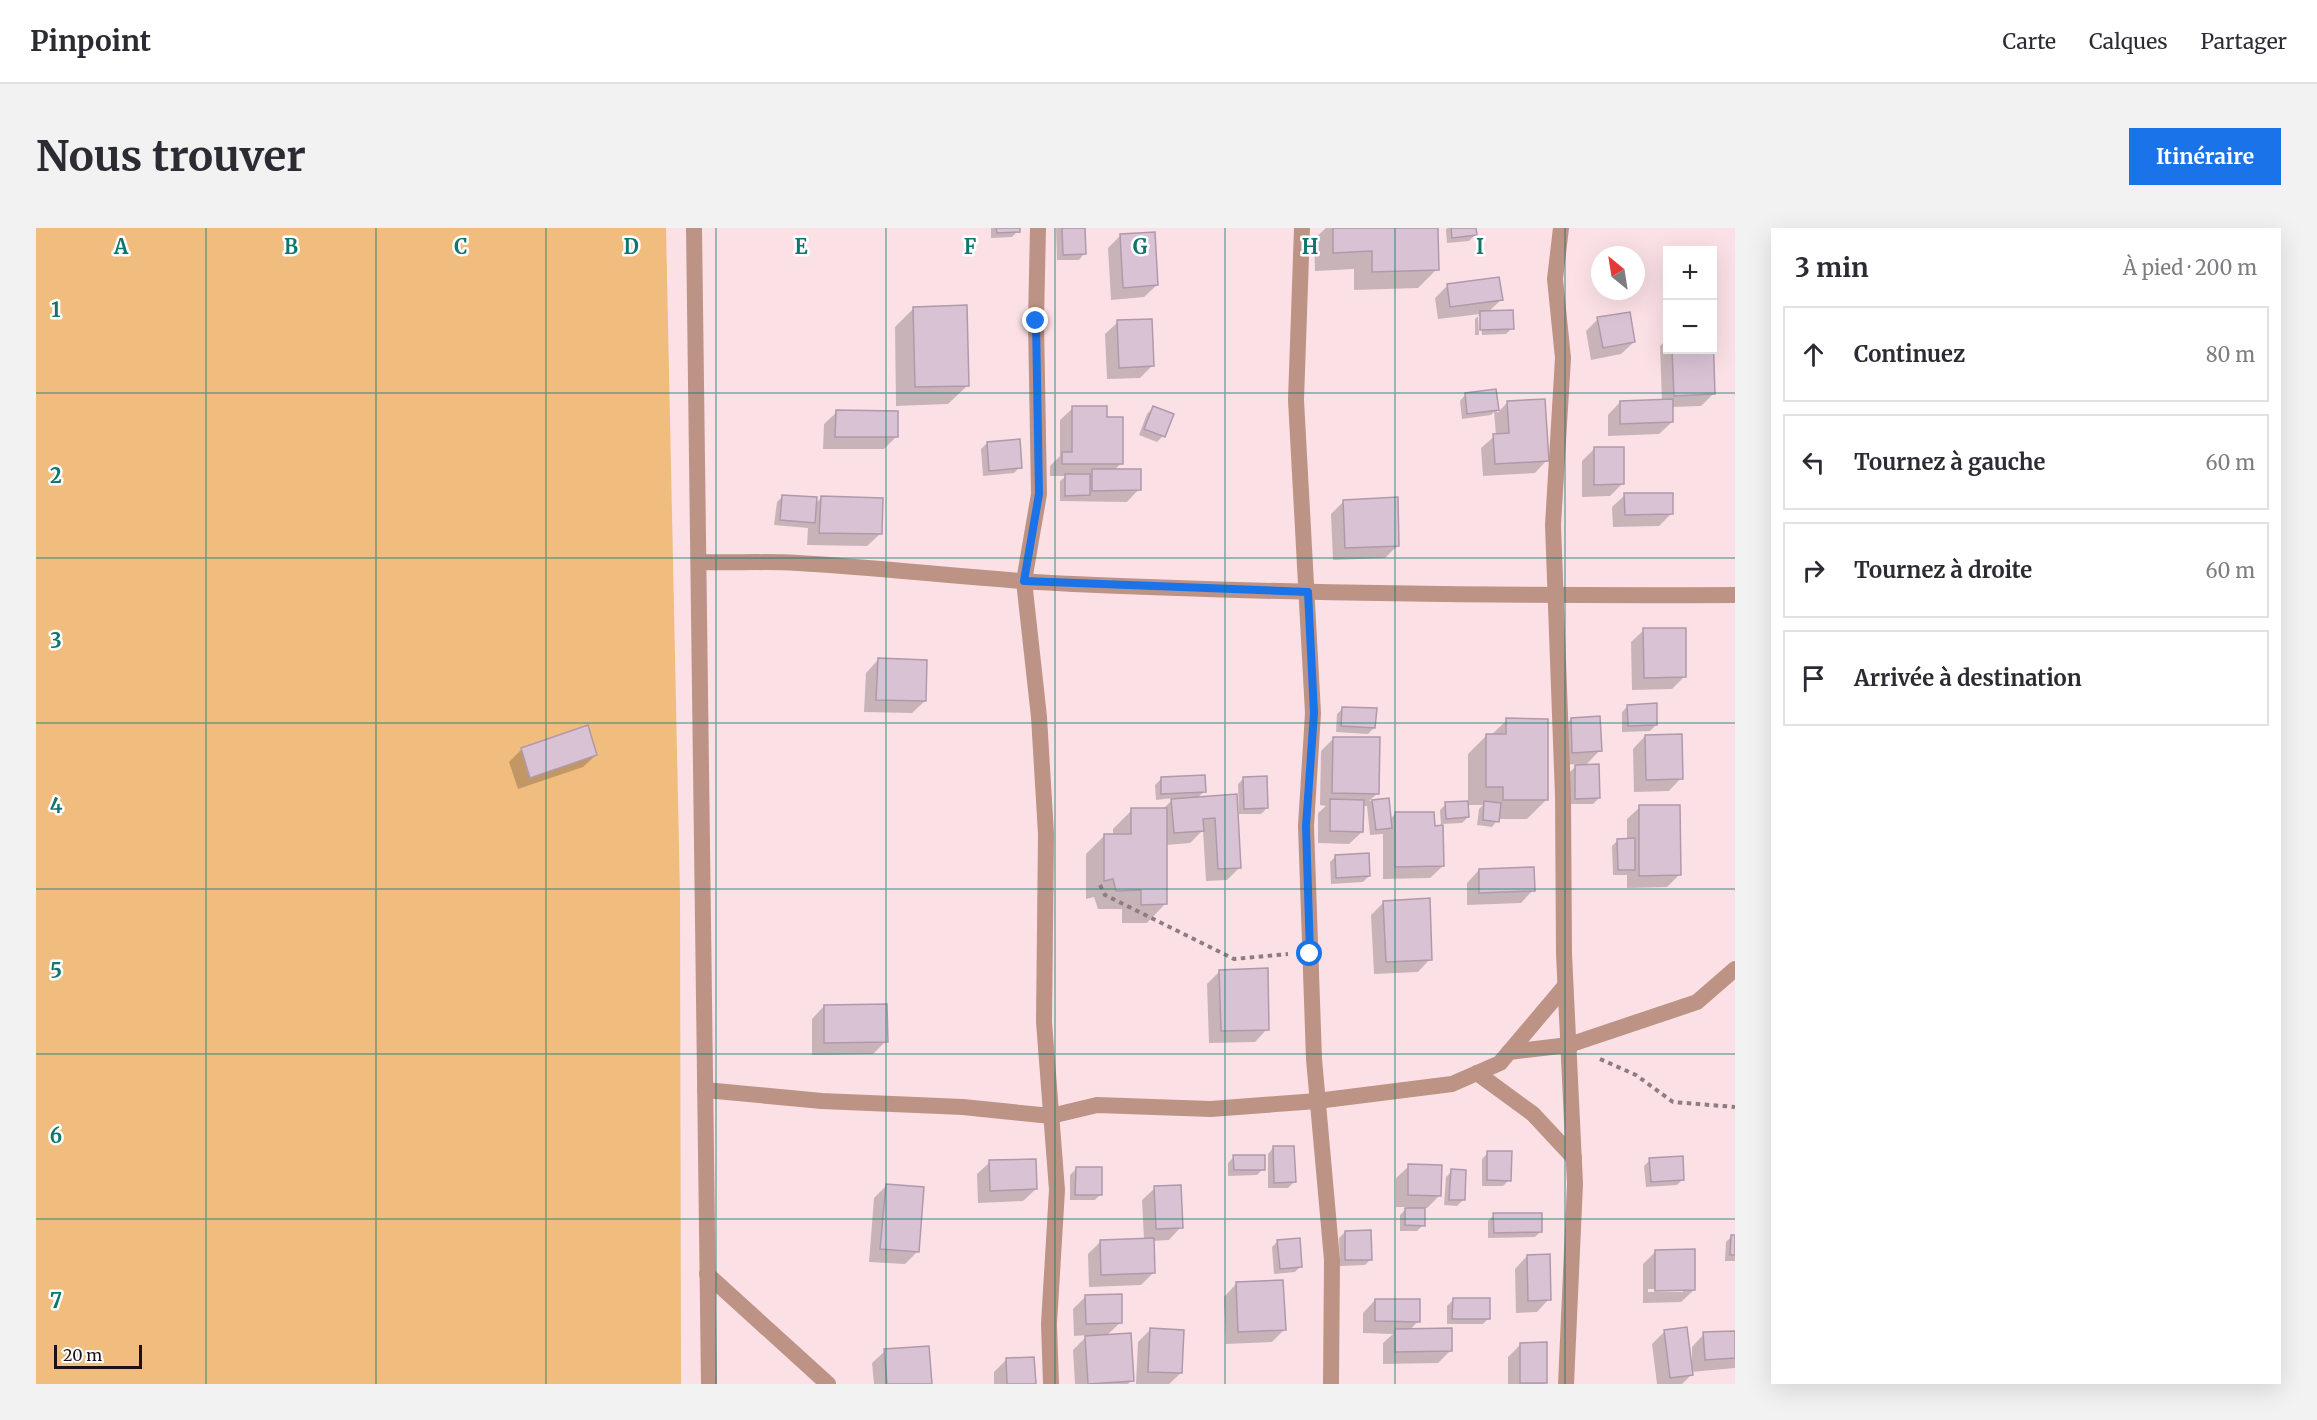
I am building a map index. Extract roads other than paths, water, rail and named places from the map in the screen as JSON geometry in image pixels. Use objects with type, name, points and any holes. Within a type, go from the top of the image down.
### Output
[{"type":"street","points":[[694,228],[709,1384]]},
{"type":"street","points":[[1038,228],[1036,321],[1039,494],[1024,581],[1039,717],[1046,822],[1044,1022],[1057,1190],[1049,1324],[1051,1384]]},
{"type":"street","points":[[1302,228],[1296,400],[1314,713],[1306,826],[1317,1101],[1332,1260],[1331,1384]]},
{"type":"street","points":[[1562,228],[1555,279],[1563,358],[1553,525],[1563,796],[1566,986],[1575,1184],[1566,1384]]},
{"type":"street","points":[[699,562],[797,563],[1024,581],[1308,592],[1555,596],[1735,595]]},
{"type":"street","points":[[1509,1052],[1569,1045],[1697,1002],[1735,969]]},
{"type":"street","points":[[705,1090],[822,1101],[963,1107],[1051,1116],[1097,1105],[1211,1109],[1317,1101],[1452,1084],[1500,1064],[1566,986]]},
{"type":"street","points":[[1478,1073],[1533,1114],[1574,1158]]},
{"type":"street","points":[[707,1274],[828,1384]]}]
